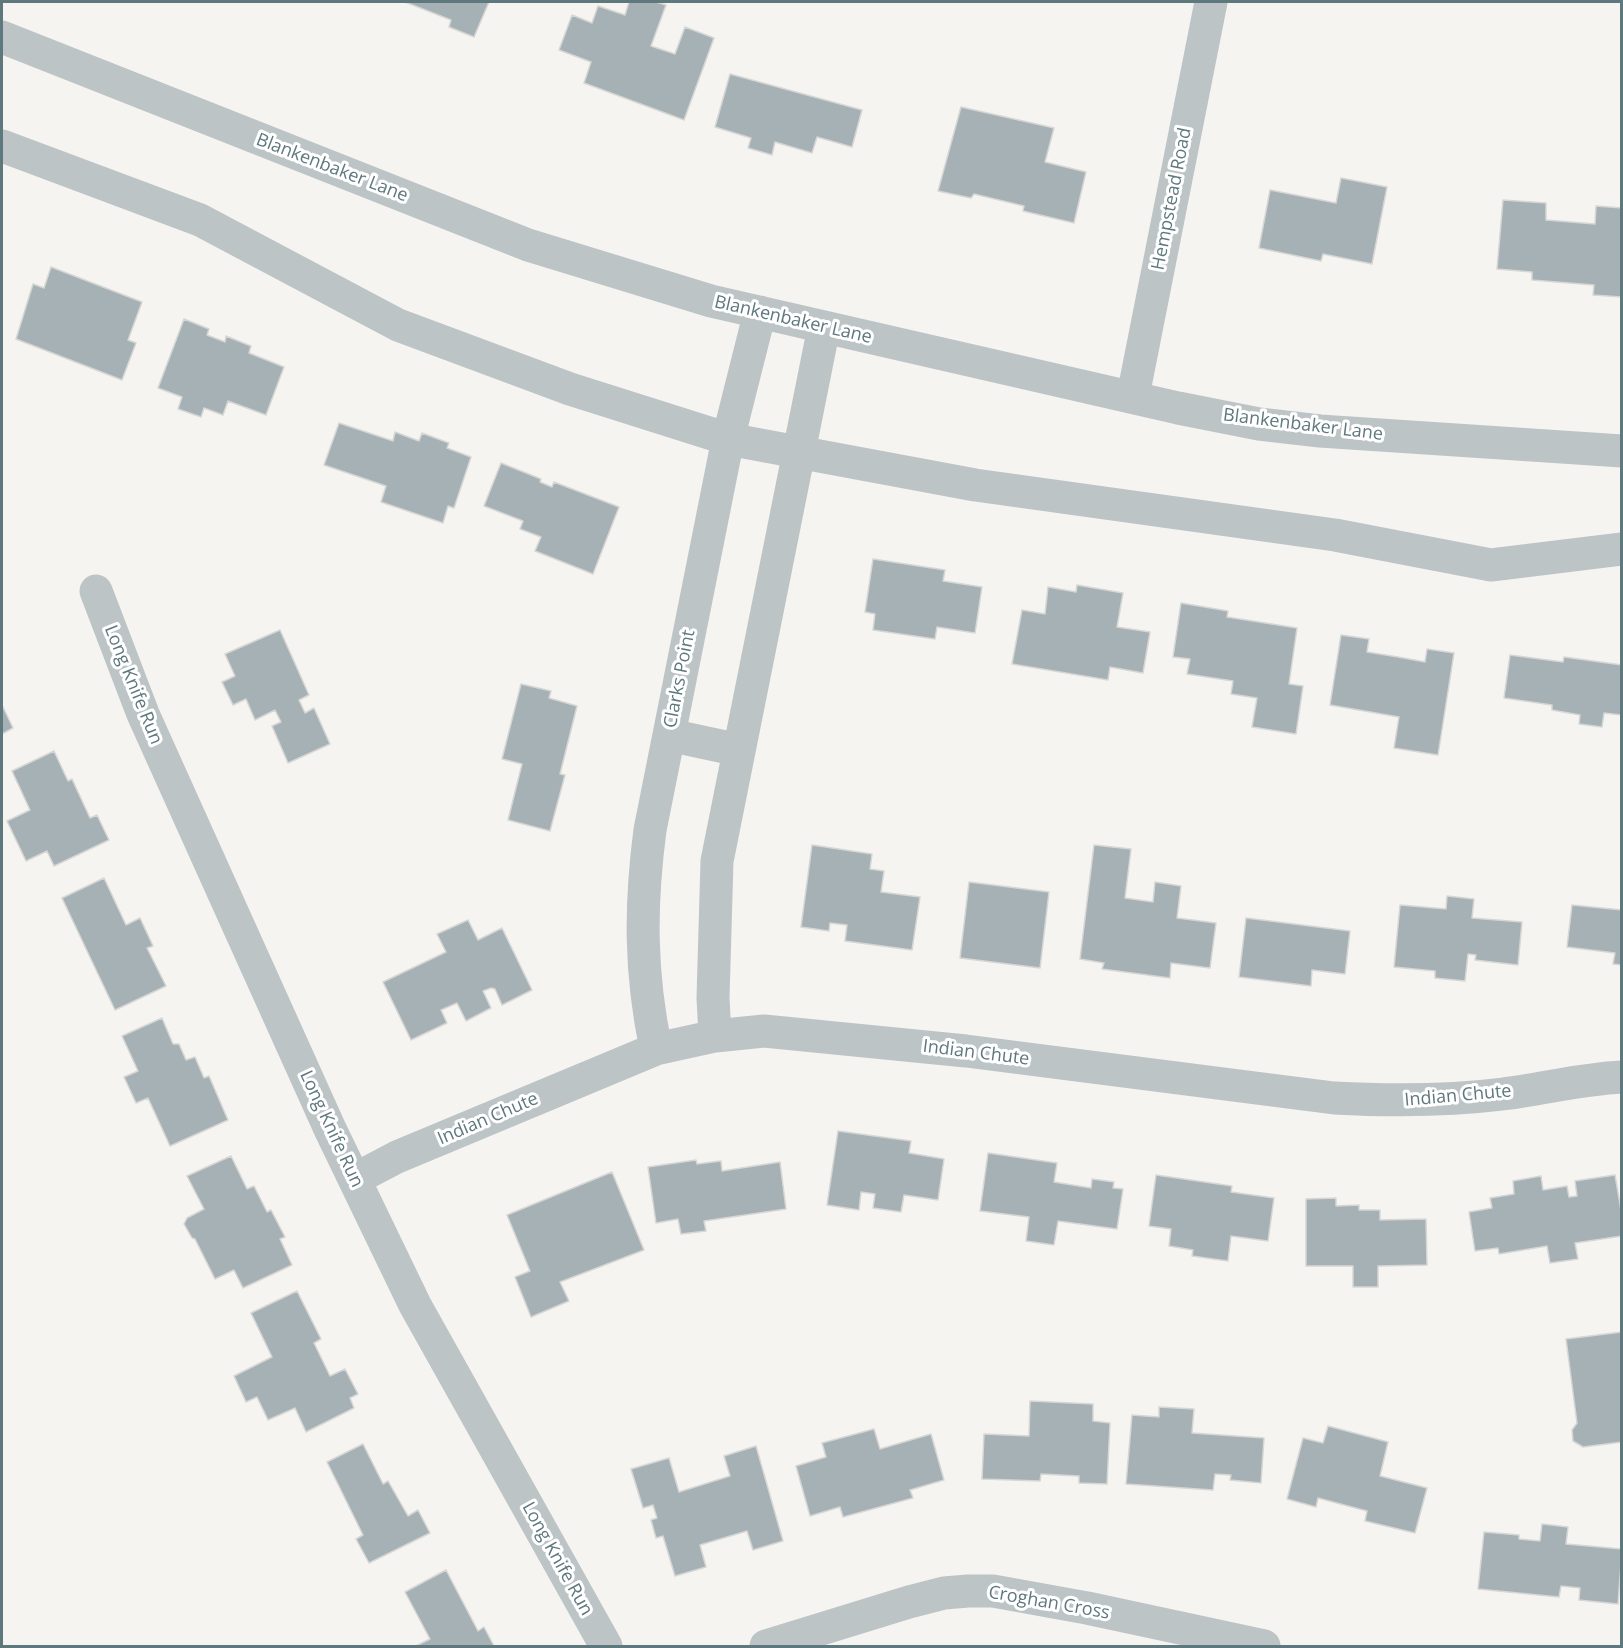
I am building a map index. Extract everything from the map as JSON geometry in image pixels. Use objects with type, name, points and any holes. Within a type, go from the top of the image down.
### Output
[{"type":"street","name":"Hempstead Road","points":[[1133,396],[1211,2]]},
{"type":"street","name":"Blankenbaker Lane","points":[[2,37],[528,244],[625,277],[760,312],[1259,424],[1320,431],[1622,451]]},
{"type":"street","points":[[2,146],[200,220],[398,325],[570,389],[728,440],[975,485],[1335,535],[1491,565],[1622,549]]},
{"type":"street","name":"Clarks Point","points":[[656,1049],[643,971],[642,894],[650,830],[728,440],[760,312]]},
{"type":"street","points":[[715,1036],[713,999],[717,861],[824,327]]},
{"type":"street","name":"Long Knife Run","points":[[96,591],[143,714],[330,1129],[415,1305],[606,1647]]},
{"type":"street","points":[[669,735],[739,750]]},
{"type":"street","name":"Indian Chute","points":[[355,1179],[397,1157],[656,1049],[715,1036],[764,1031],[966,1051],[1334,1098],[1391,1101],[1464,1098],[1622,1077]]},
{"type":"street","name":"Croghan Cross","points":[[766,1647],[918,1600],[968,1591],[993,1591],[1087,1608],[1264,1647]]},
{"type":"building","points":[[405,2],[489,2],[474,37],[449,27],[451,20]]},
{"type":"building","points":[[629,2],[656,2],[666,5],[651,46],[675,54],[685,27],[714,38],[684,120],[584,83],[591,62],[559,50],[572,15],[592,23],[598,6],[625,15]]},
{"type":"building","points":[[730,74],[862,110],[852,147],[817,137],[812,153],[775,142],[772,155],[748,148],[751,138],[715,127]]},
{"type":"building","points":[[961,107],[1054,128],[1045,162],[1086,172],[1074,223],[1023,211],[1024,206],[974,194],[971,198],[938,191]]},
{"type":"building","points":[[1341,178],[1387,187],[1372,264],[1323,254],[1321,261],[1259,248],[1270,190],[1336,203]]},
{"type":"building","points":[[1503,200],[1546,203],[1546,220],[1595,224],[1596,206],[1622,208],[1622,297],[1593,295],[1594,285],[1532,280],[1532,272],[1497,269]]},
{"type":"building","points":[[51,267],[142,302],[128,340],[136,343],[122,380],[16,339],[33,284],[44,288]]},
{"type":"building","points":[[184,319],[209,329],[207,335],[225,342],[226,336],[251,346],[249,353],[284,367],[266,415],[228,401],[223,415],[204,408],[201,417],[178,409],[182,397],[158,388]]},
{"type":"building","points":[[339,423],[393,441],[395,432],[419,441],[422,433],[449,443],[447,448],[471,457],[454,508],[448,506],[443,523],[381,502],[386,486],[324,465]]},
{"type":"building","points":[[501,463],[541,479],[540,482],[552,487],[554,482],[619,507],[593,574],[535,551],[541,537],[520,529],[523,521],[484,506]]},
{"type":"building","points":[[873,559],[945,570],[943,581],[982,587],[975,633],[937,627],[935,639],[873,630],[875,614],[865,612]]},
{"type":"building","points":[[1077,585],[1123,593],[1117,627],[1150,632],[1143,673],[1110,667],[1108,680],[1012,664],[1022,610],[1045,614],[1048,587],[1076,592]]},
{"type":"building","points":[[1181,603],[1228,611],[1227,617],[1297,628],[1289,684],[1303,686],[1296,734],[1252,727],[1257,698],[1231,694],[1233,681],[1187,674],[1190,659],[1173,657]]},
{"type":"building","points":[[280,630],[309,695],[299,700],[305,713],[314,708],[330,744],[288,763],[272,726],[281,722],[275,710],[255,720],[246,699],[233,705],[222,682],[235,676],[225,654]]},
{"type":"building","points":[[1341,635],[1369,639],[1367,652],[1425,662],[1427,649],[1454,653],[1438,755],[1394,748],[1399,717],[1330,705]]},
{"type":"building","points":[[1510,655],[1563,662],[1564,657],[1622,665],[1622,715],[1604,713],[1602,727],[1579,724],[1580,715],[1552,710],[1552,705],[1504,698]]},
{"type":"building","points":[[521,684],[551,691],[549,698],[577,706],[560,774],[565,775],[550,831],[508,820],[522,764],[502,759]]},
{"type":"building","points":[[2,705],[13,728],[2,734]]},
{"type":"building","points":[[54,751],[68,781],[72,779],[90,818],[97,815],[109,840],[54,866],[47,851],[26,861],[7,821],[30,810],[12,771]]},
{"type":"building","points":[[812,845],[872,854],[870,869],[884,871],[881,892],[920,897],[912,950],[845,941],[847,925],[830,923],[829,931],[801,927]]},
{"type":"building","points":[[1094,845],[1131,849],[1125,898],[1153,902],[1155,882],[1181,886],[1177,918],[1216,923],[1210,968],[1171,963],[1170,978],[1102,969],[1104,963],[1080,959]]},
{"type":"building","points":[[104,878],[126,925],[140,918],[153,946],[147,948],[166,986],[115,1010],[62,898]]},
{"type":"building","points":[[969,882],[1049,892],[1040,968],[960,958]]},
{"type":"building","points":[[1447,896],[1474,899],[1472,918],[1522,922],[1518,965],[1475,960],[1476,955],[1468,954],[1465,981],[1435,978],[1435,971],[1394,967],[1400,905],[1446,909]]},
{"type":"building","points":[[1572,905],[1622,910],[1622,965],[1613,964],[1615,953],[1567,947]]},
{"type":"building","points":[[1246,918],[1350,931],[1345,974],[1312,970],[1311,986],[1239,977]]},
{"type":"building","points":[[468,920],[478,940],[502,928],[532,990],[502,1005],[495,989],[483,991],[491,1008],[466,1021],[457,1003],[441,1010],[447,1023],[411,1040],[383,982],[446,952],[437,934]]},
{"type":"building","points":[[162,1018],[173,1044],[179,1044],[186,1060],[195,1057],[204,1078],[209,1076],[228,1120],[170,1146],[148,1098],[136,1103],[124,1077],[138,1071],[122,1036]]},
{"type":"building","points":[[838,1131],[911,1141],[909,1153],[944,1159],[938,1200],[904,1195],[901,1212],[873,1208],[875,1194],[861,1192],[859,1210],[827,1205]]},
{"type":"building","points":[[988,1153],[1057,1163],[1054,1182],[1091,1188],[1092,1179],[1114,1182],[1113,1188],[1123,1189],[1117,1229],[1058,1221],[1054,1245],[1026,1241],[1029,1217],[980,1211]]},
{"type":"building","points":[[231,1156],[247,1189],[254,1186],[267,1212],[271,1210],[285,1237],[280,1239],[292,1265],[243,1288],[234,1270],[215,1279],[195,1239],[192,1238],[184,1224],[187,1218],[204,1209],[187,1176]]},
{"type":"building","points":[[696,1160],[697,1164],[721,1161],[722,1171],[780,1162],[786,1209],[704,1221],[706,1231],[681,1234],[678,1219],[656,1223],[648,1167]]},
{"type":"building","points":[[612,1172],[644,1250],[560,1282],[569,1301],[531,1317],[515,1277],[530,1271],[507,1215]]},
{"type":"building","points":[[1156,1175],[1232,1186],[1231,1192],[1274,1198],[1268,1241],[1231,1236],[1228,1261],[1192,1256],[1193,1250],[1169,1246],[1171,1229],[1149,1226]]},
{"type":"building","points":[[1615,1175],[1622,1216],[1622,1236],[1575,1243],[1578,1259],[1550,1263],[1547,1246],[1499,1254],[1498,1248],[1475,1251],[1469,1212],[1492,1208],[1490,1198],[1514,1194],[1513,1181],[1541,1176],[1543,1190],[1567,1186],[1569,1197],[1577,1196],[1575,1181]]},
{"type":"building","points":[[1336,1198],[1336,1206],[1359,1205],[1359,1210],[1380,1210],[1380,1220],[1426,1219],[1427,1265],[1378,1266],[1378,1287],[1353,1287],[1353,1266],[1306,1266],[1306,1199]]},
{"type":"building","points":[[297,1291],[321,1339],[314,1343],[330,1376],[345,1369],[358,1394],[350,1398],[354,1408],[306,1432],[295,1408],[268,1420],[257,1397],[246,1402],[234,1376],[272,1357],[251,1313]]},
{"type":"building","points":[[1622,1332],[1622,1442],[1583,1447],[1573,1441],[1572,1430],[1577,1423],[1566,1339]]},
{"type":"building","points":[[1030,1401],[1093,1404],[1093,1421],[1110,1423],[1107,1484],[1079,1483],[1079,1476],[1041,1474],[1040,1481],[982,1479],[984,1434],[1029,1436]]},
{"type":"building","points":[[1159,1407],[1194,1409],[1192,1433],[1264,1438],[1261,1483],[1230,1480],[1231,1475],[1215,1474],[1213,1490],[1126,1484],[1132,1415],[1159,1417]]},
{"type":"building","points":[[1328,1426],[1388,1442],[1380,1476],[1427,1488],[1415,1533],[1365,1521],[1367,1511],[1318,1498],[1316,1507],[1287,1499],[1303,1438],[1323,1443]]},
{"type":"building","points":[[874,1429],[880,1449],[931,1434],[944,1480],[910,1490],[913,1498],[843,1517],[840,1507],[810,1516],[796,1466],[826,1457],[822,1443]]},
{"type":"building","points":[[363,1444],[383,1484],[388,1481],[408,1516],[418,1510],[430,1533],[369,1563],[356,1539],[363,1535],[327,1462]]},
{"type":"building","points":[[756,1446],[783,1541],[753,1550],[747,1531],[700,1545],[706,1567],[675,1576],[663,1536],[656,1538],[651,1520],[657,1518],[653,1505],[643,1508],[631,1469],[669,1458],[679,1492],[730,1476],[724,1456]]},
{"type":"building","points":[[1542,1524],[1568,1527],[1566,1544],[1622,1549],[1618,1604],[1579,1600],[1580,1588],[1561,1586],[1559,1597],[1478,1589],[1484,1532],[1519,1535],[1519,1539],[1540,1541]]},
{"type":"building","points":[[446,1570],[478,1631],[484,1627],[494,1646],[416,1646],[430,1639],[405,1592]]}]
